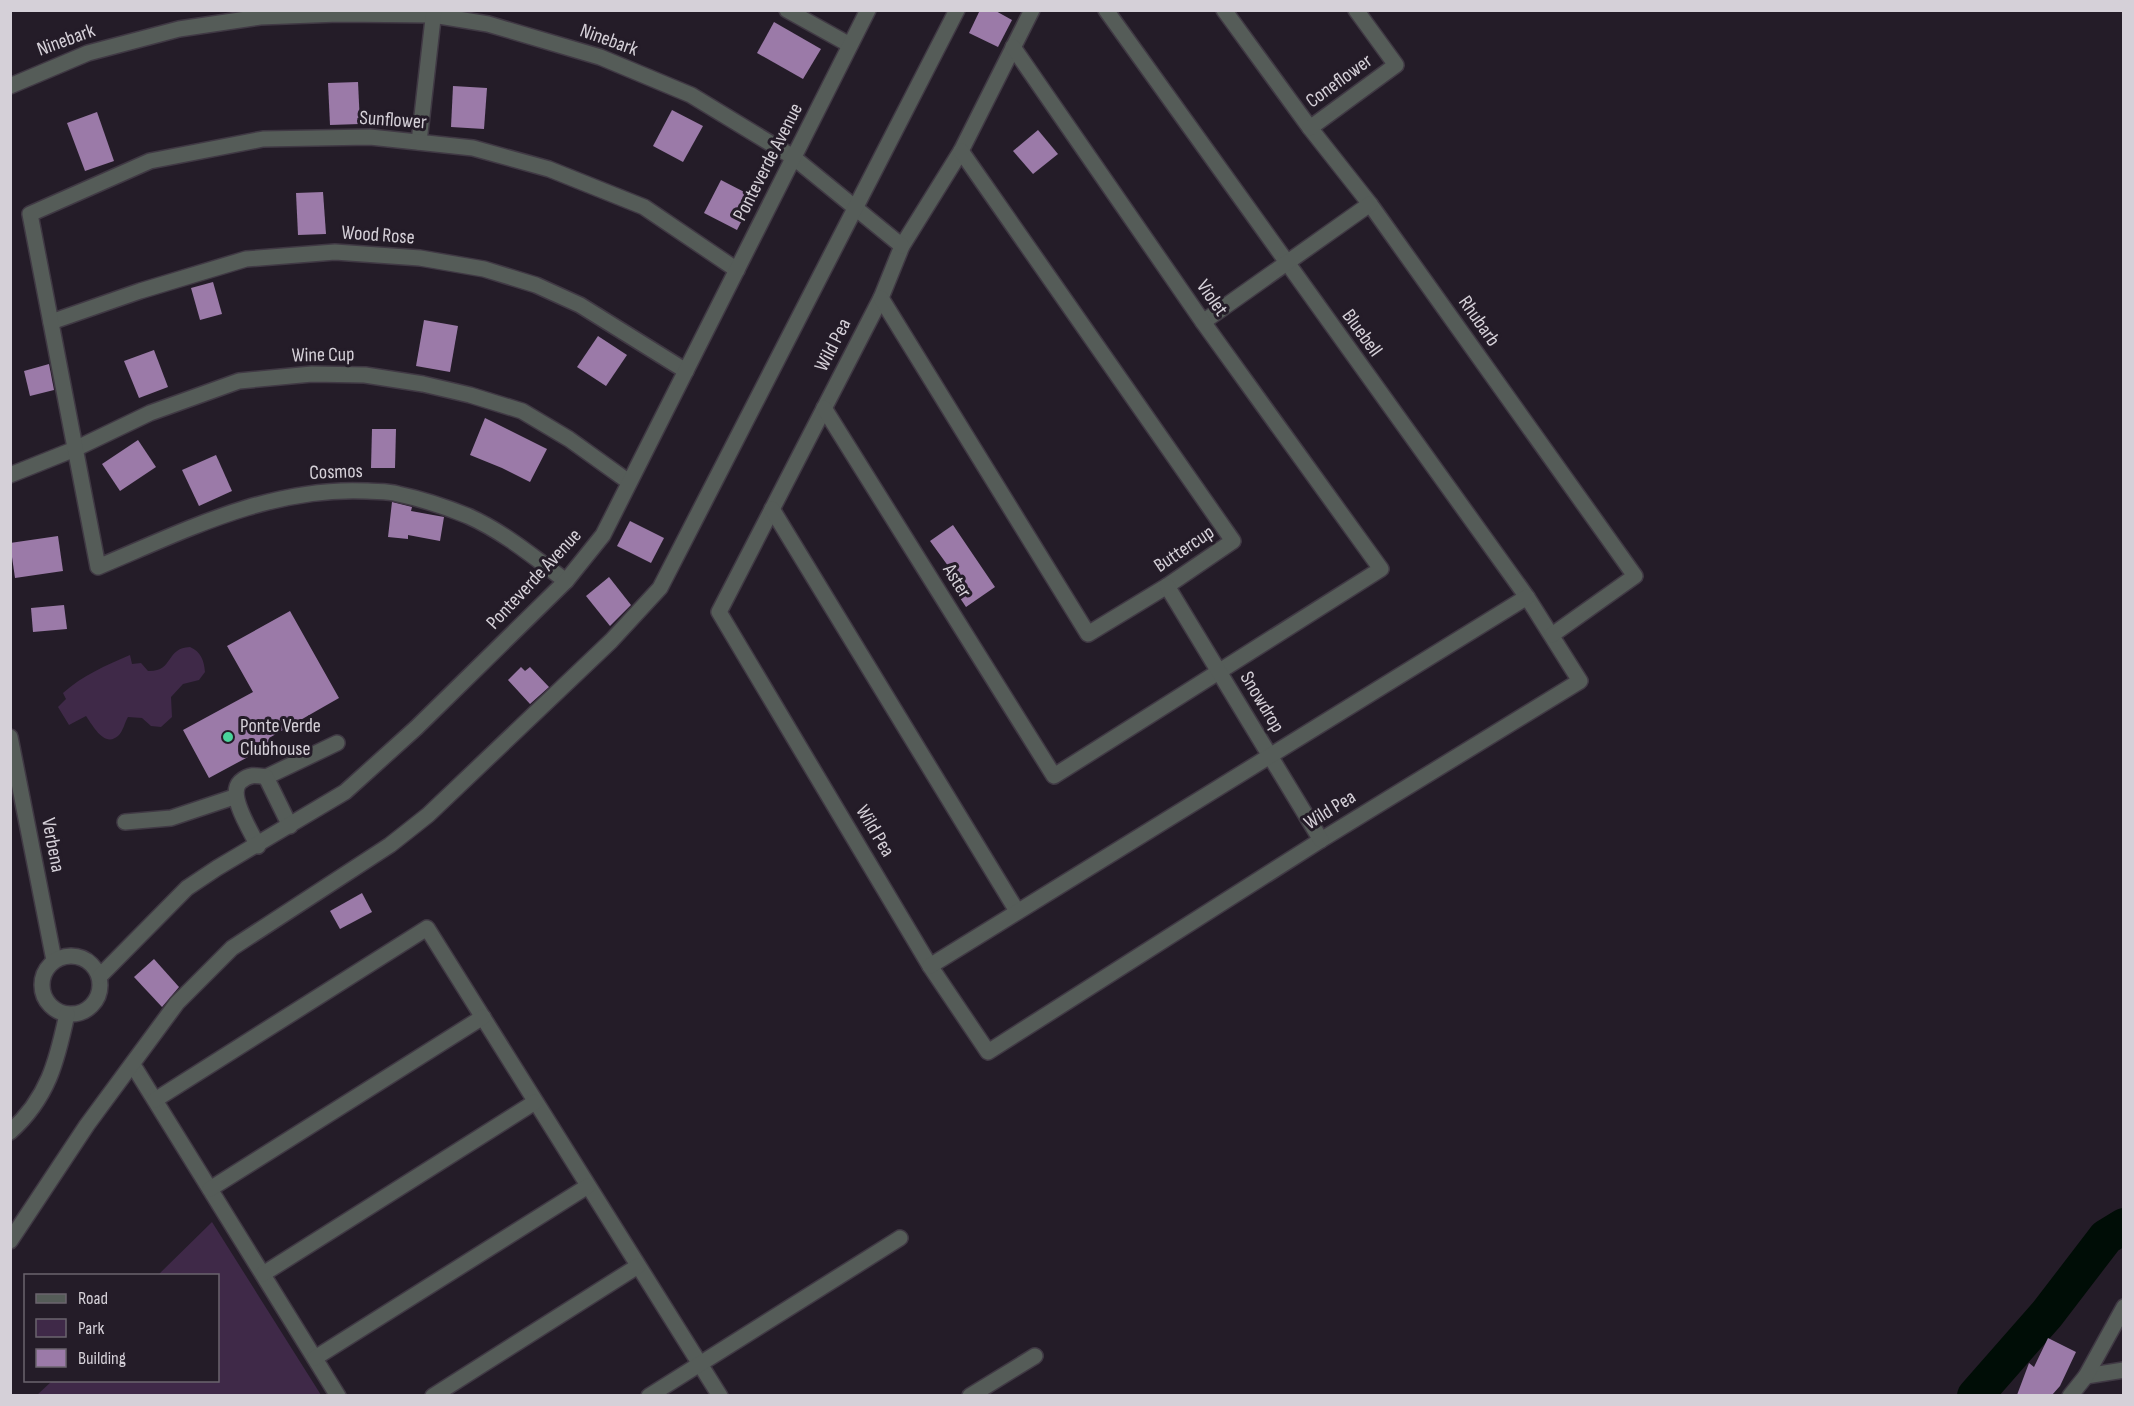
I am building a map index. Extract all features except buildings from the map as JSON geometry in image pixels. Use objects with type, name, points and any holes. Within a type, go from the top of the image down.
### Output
[{"type":"street","points":[[786,10],[850,45]]},
{"type":"street","name":"Ponteverde Avenue","points":[[100,976],[188,888],[217,868],[258,846],[345,792],[416,728],[566,581],[603,535],[868,10]]},
{"type":"street","points":[[10,1241],[87,1125],[177,1003],[232,948],[390,845],[428,815],[611,641],[660,588],[957,10]]},
{"type":"street","name":"Wild Pea","points":[[1032,10],[961,151],[902,246],[881,298],[719,612],[930,966],[988,1052],[1321,840],[1580,681]]},
{"type":"street","name":"Bluebell","points":[[1106,10],[1527,597],[1580,681]]},
{"type":"street","name":"Rhubarb","points":[[1224,10],[1310,128],[1370,204],[1635,576],[1552,635]]},
{"type":"street","name":"Coneflower","points":[[1310,128],[1396,65],[1356,10]]},
{"type":"street","points":[[419,142],[434,13]]},
{"type":"street","name":"Ninebark","points":[[10,86],[88,52],[178,29],[260,17],[434,13],[488,24],[600,57],[691,95],[793,157],[856,206],[902,246]]},
{"type":"street","name":"Violet","points":[[1013,47],[1203,322],[1381,569],[1220,672]]},
{"type":"street","name":"Sunflower","points":[[51,322],[30,214],[150,161],[263,139],[370,137],[419,142],[473,148],[549,169],[644,207],[737,270]]},
{"type":"street","name":"Buttercup","points":[[881,298],[1088,634],[1167,586],[1233,541],[961,151]]},
{"type":"street","points":[[1203,322],[1370,204]]},
{"type":"street","name":"Wood Rose","points":[[51,322],[140,291],[246,259],[335,252],[420,258],[484,269],[536,285],[580,305],[686,371]]},
{"type":"street","points":[[51,322],[75,449]]},
{"type":"street","name":"Wine Cup","points":[[10,475],[75,449],[150,413],[239,381],[312,374],[365,375],[423,384],[522,411],[570,439],[629,482]]},
{"type":"street","name":"Aster","points":[[824,408],[1054,776],[1220,672]]},
{"type":"street","name":"Cosmos","points":[[75,449],[98,567],[214,519],[283,497],[344,490],[397,493],[470,517],[517,544],[566,581]]},
{"type":"street","points":[[772,509],[1017,911]]},
{"type":"street","name":"Snowdrop","points":[[1167,586],[1321,840]]},
{"type":"street","points":[[930,966],[1527,597]]},
{"type":"street","name":"Verbena","points":[[10,737],[54,960]]},
{"type":"street","points":[[258,846],[234,796],[236,786],[254,774],[266,777],[337,743]]},
{"type":"street","points":[[266,777],[290,826]]},
{"type":"street","points":[[125,822],[171,818],[234,796]]},
{"type":"street","points":[[155,1100],[427,928],[720,1395]]},
{"type":"street","points":[[72,954],[90,961],[100,976],[100,991],[94,1004],[82,1012],[67,1014],[56,1010],[47,1002],[42,992],[41,980],[45,969],[54,960],[72,954]]},
{"type":"street","points":[[10,1132],[27,1116],[47,1086],[58,1057],[67,1014]]},
{"type":"street","points":[[210,1189],[483,1017]]},
{"type":"street","points":[[133,1065],[338,1395]]},
{"type":"street","points":[[263,1274],[536,1102]]},
{"type":"street","points":[[315,1358],[588,1186]]},
{"type":"street","points":[[649,1395],[900,1238]]},
{"type":"street","points":[[433,1395],[638,1266]]},
{"type":"street","points":[[2070,1395],[2086,1376],[2124,1307]]},
{"type":"street","points":[[970,1395],[1035,1356]]},
{"type":"street","points":[[2086,1376],[2124,1370]]},
{"type":"green space","points":[[190,647],[201,657],[205,672],[199,680],[183,684],[171,697],[172,717],[161,727],[151,726],[142,718],[128,717],[119,735],[114,739],[109,739],[104,738],[96,730],[86,716],[69,725],[58,707],[66,699],[63,693],[86,676],[112,663],[130,655],[132,664],[141,663],[148,671],[156,670],[162,668],[177,651]]},
{"type":"green space","points":[[212,1222],[321,1395],[37,1395],[51,1382],[219,1382],[219,1274],[159,1274]]},
{"type":"waterway","points":[[1975,1396],[2047,1314],[2106,1237],[2124,1226]]},
{"type":"place","name":"Ponte Verde Clubhouse","points":[[228,737]]}]
